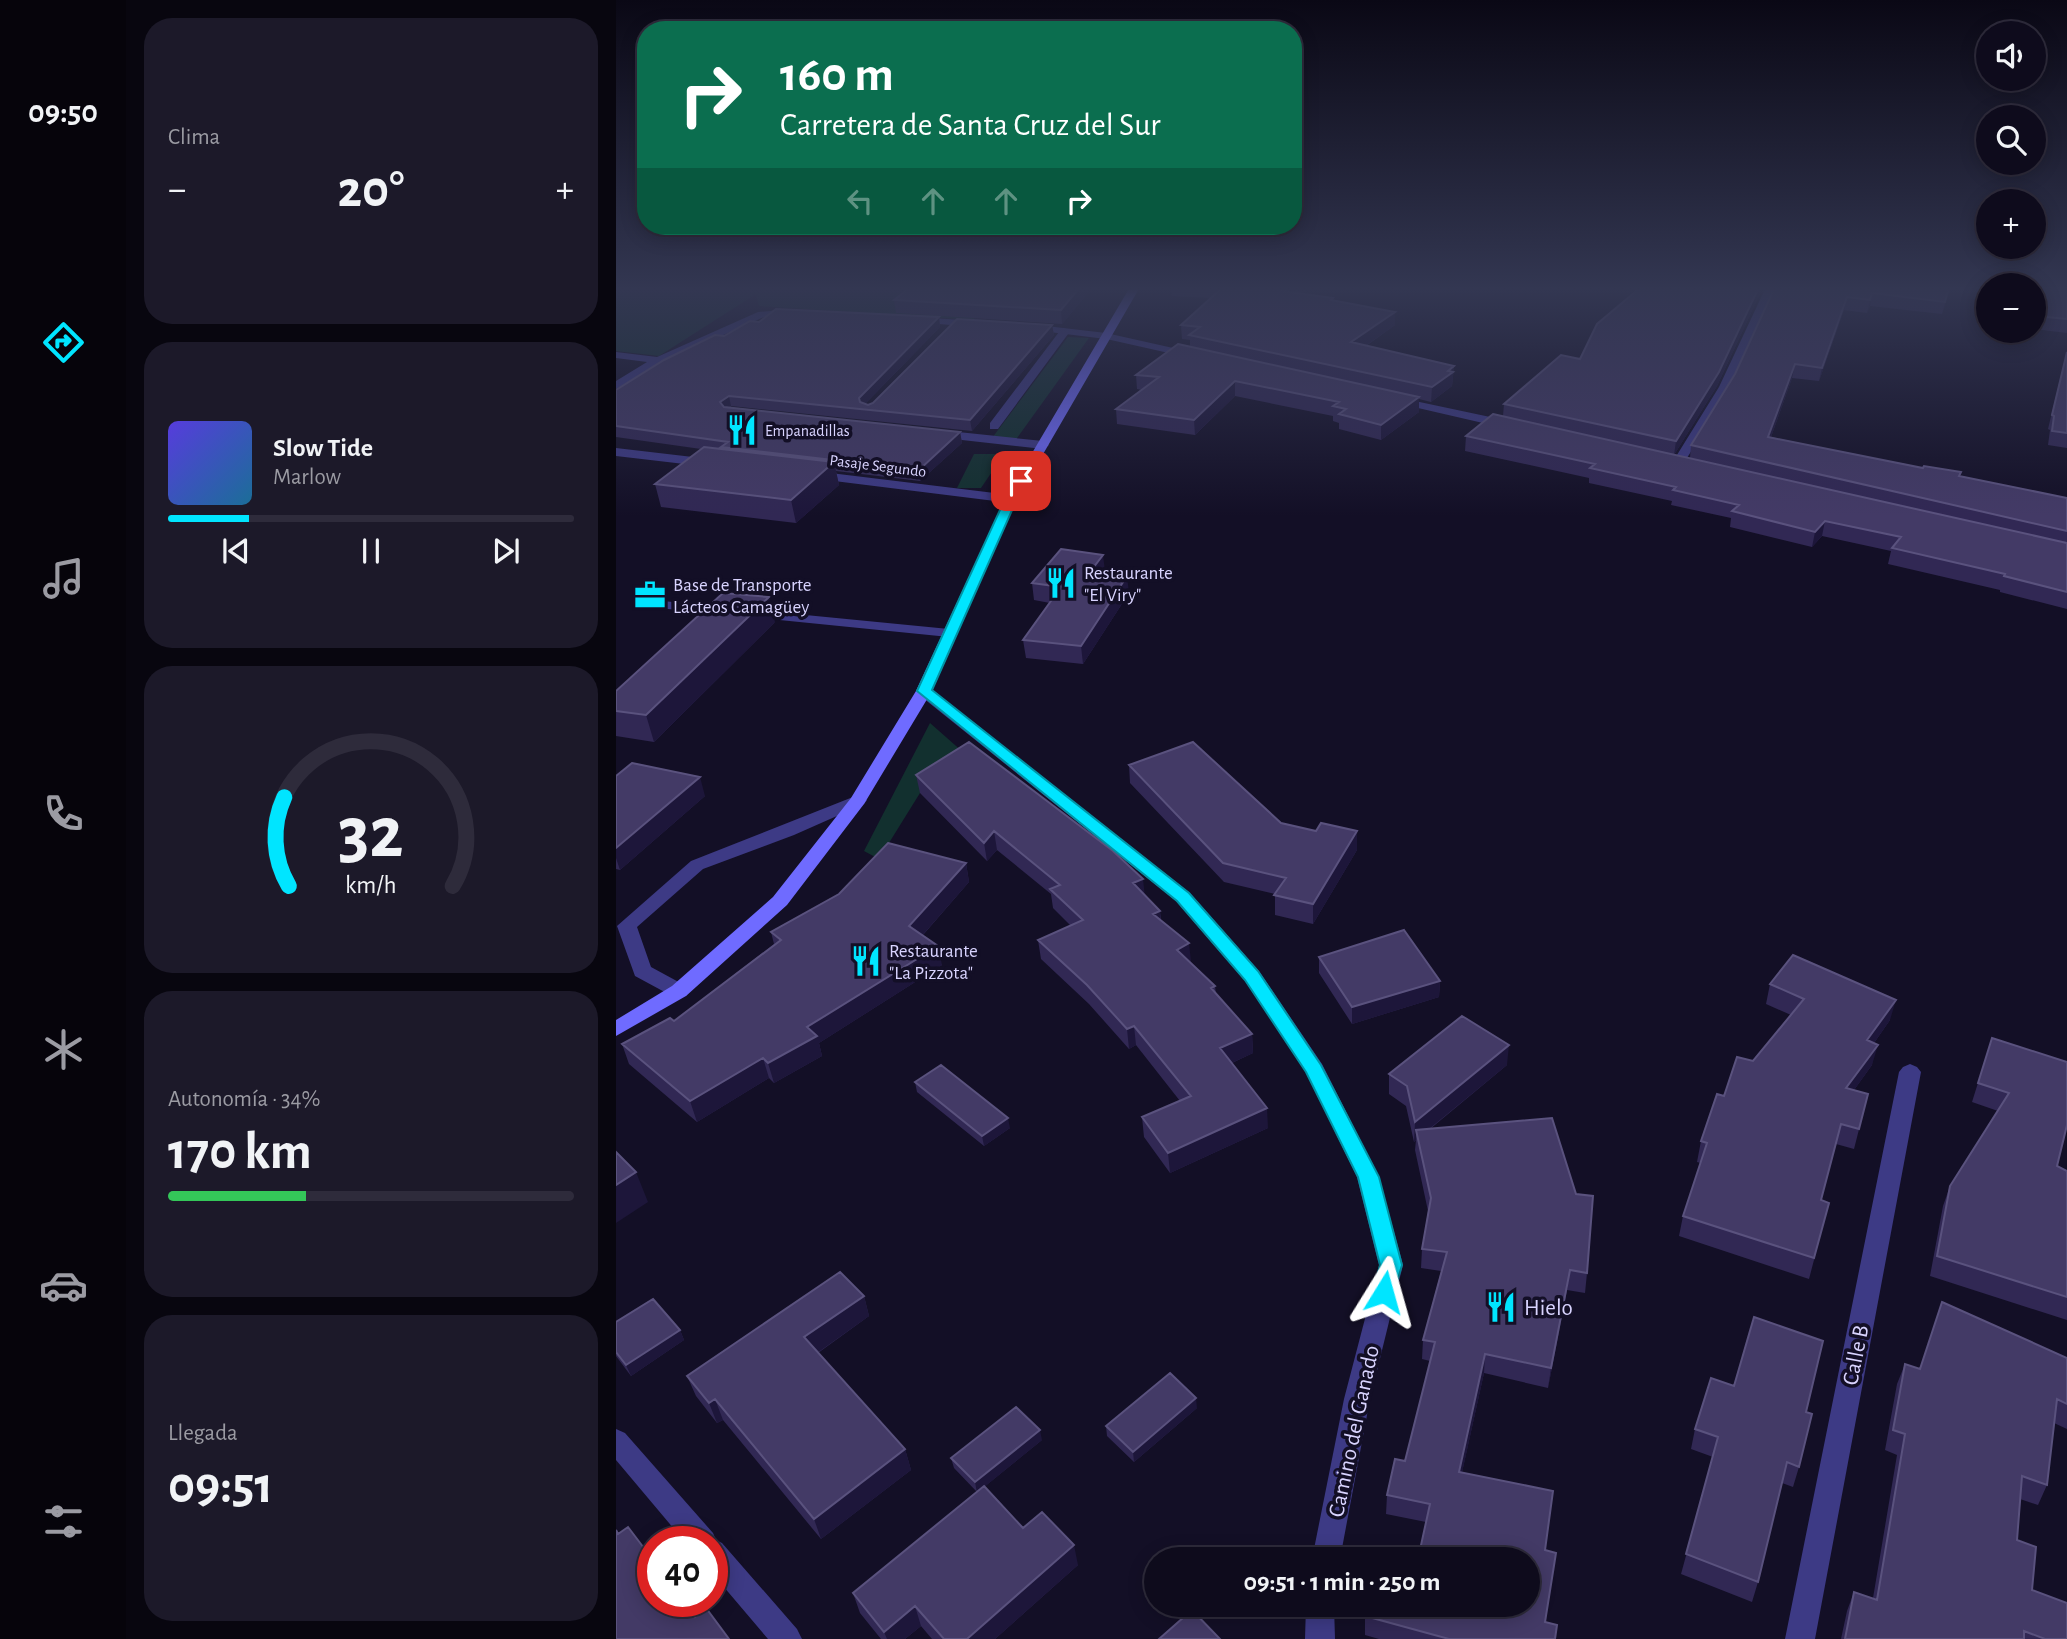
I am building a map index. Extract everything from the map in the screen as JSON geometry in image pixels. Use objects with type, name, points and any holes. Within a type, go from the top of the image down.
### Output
[{"type":"main road","points":[[616,1029],[679,991],[780,901],[858,800],[924,691],[1011,499],[1090,363]]},
{"type":"street","points":[[616,386],[652,363]]},
{"type":"street","points":[[994,426],[1041,363]]},
{"type":"street","points":[[1678,463],[1725,387],[1736,363]]},
{"type":"street","points":[[1384,397],[1518,427]]},
{"type":"street","points":[[929,433],[1043,445]]},
{"type":"street","points":[[616,452],[725,465]]},
{"type":"street","points":[[1665,460],[1692,466]]},
{"type":"street","name":"Pasaje Segundo","points":[[807,475],[1011,499]]},
{"type":"street","points":[[663,605],[950,633]]},
{"type":"street","name":"Camino del Ganado","points":[[924,691],[1183,897],[1252,976],[1315,1069],[1368,1177],[1391,1265],[1357,1399],[1328,1547]]},
{"type":"street","points":[[679,991],[642,971],[627,926],[697,865],[788,831],[858,800]]},
{"type":"street","name":"Calle B","points":[[1800,1639],[1910,1072]]},
{"type":"street","points":[[616,1441],[689,1526]]},
{"type":"street","points":[[728,1571],[787,1639]]},
{"type":"street","points":[[1320,1617],[1320,1639]]},
{"type":"green space","points":[[1048,363],[1071,363],[1015,441],[992,438]]},
{"type":"green space","points":[[974,454],[1004,454],[981,488],[957,488]]},
{"type":"green space","points":[[930,723],[972,760],[920,793],[879,859],[864,851]]},
{"type":"building","points":[[658,363],[893,363],[859,398],[860,402],[868,405],[913,363],[1019,363],[970,420],[729,396],[720,402],[724,407],[960,432],[919,470],[721,447],[728,442],[616,426],[616,390]]},
{"type":"building","points":[[1152,363],[1267,363],[1419,397],[1381,425],[1339,414],[1346,409],[1333,406],[1339,402],[1235,381],[1194,420],[1116,409],[1159,377],[1136,375]]},
{"type":"building","points":[[1322,363],[1443,363],[1454,366],[1448,371],[1453,372],[1432,387]]},
{"type":"building","points":[[1551,363],[1723,363],[1676,441],[1504,404]]},
{"type":"building","points":[[1740,363],[1824,363],[1822,368],[1795,364],[1768,437],[1923,468],[1961,472],[1959,476],[2067,498],[2067,531],[1691,445]]},
{"type":"building","points":[[2064,363],[2067,363],[2067,433],[2052,431],[2052,415]]},
{"type":"building","points":[[1493,414],[2067,543],[2067,592],[2004,576],[2005,574],[1892,548],[1901,537],[1825,521],[1815,532],[1732,511],[1739,505],[1673,490],[1676,487],[1590,468],[1595,464],[1466,436]]},
{"type":"building","points":[[704,447],[834,462],[791,500],[655,484]]},
{"type":"building","points":[[1061,549],[1103,555],[1090,572],[1127,576],[1081,646],[1023,640],[1061,587],[1032,583]]},
{"type":"building","points":[[723,593],[769,597],[646,715],[616,711],[616,691]]},
{"type":"building","points":[[969,742],[1113,851],[1143,879],[1133,883],[1160,911],[1153,914],[1189,943],[1177,950],[1215,986],[1211,988],[1252,1034],[1220,1048],[1267,1108],[1168,1153],[1142,1117],[1191,1096],[1134,1026],[1127,1029],[1087,985],[1038,940],[1083,920],[1050,889],[1060,885],[994,831],[984,843],[916,775]]},
{"type":"building","points":[[1193,742],[1281,823],[1316,831],[1321,823],[1357,831],[1313,904],[1274,895],[1286,878],[1223,863],[1129,765]]},
{"type":"building","points":[[632,763],[700,777],[616,848],[616,776]]},
{"type":"building","points":[[888,843],[966,863],[909,926],[938,946],[807,1027],[817,1036],[768,1063],[763,1058],[690,1101],[622,1044],[670,1018],[674,1021],[781,940],[771,932],[839,894]]},
{"type":"building","points":[[1404,930],[1440,981],[1352,1007],[1319,957]]},
{"type":"building","points":[[1793,955],[1896,1000],[1867,1040],[1878,1045],[1846,1088],[1868,1094],[1859,1129],[1841,1124],[1821,1200],[1829,1203],[1814,1258],[1683,1216],[1707,1143],[1701,1141],[1717,1094],[1724,1096],[1737,1057],[1753,1061],[1804,999],[1770,984]]},
{"type":"building","points":[[1462,1016],[1509,1045],[1415,1122],[1407,1086],[1389,1074]]},
{"type":"building","points":[[1992,1038],[2067,1062],[2067,1125],[2057,1166],[2067,1171],[2067,1297],[1937,1256],[1950,1186],[2009,1093],[1978,1083]]},
{"type":"building","points":[[941,1065],[1008,1118],[982,1136],[915,1082]]},
{"type":"building","points":[[1552,1118],[1576,1194],[1593,1196],[1587,1273],[1570,1270],[1551,1368],[1485,1354],[1459,1472],[1553,1491],[1545,1550],[1556,1553],[1545,1622],[1557,1625],[1555,1639],[1449,1639],[1369,1617],[1540,1617],[1540,1547],[1421,1547],[1430,1504],[1387,1495],[1395,1459],[1405,1461],[1435,1342],[1423,1340],[1447,1252],[1422,1249],[1431,1198],[1416,1130]]},
{"type":"building","points":[[616,1152],[636,1172],[616,1185]]},
{"type":"building","points":[[840,1272],[864,1296],[804,1337],[905,1449],[814,1519],[715,1399],[709,1403],[687,1376]]},
{"type":"building","points":[[653,1299],[680,1330],[626,1365],[616,1352],[616,1322]]},
{"type":"building","points":[[1942,1302],[2067,1358],[2067,1404],[2057,1399],[2047,1485],[2022,1476],[2017,1540],[2036,1547],[2032,1590],[2067,1603],[2067,1639],[2045,1639],[2024,1631],[2024,1639],[1845,1639],[1854,1592],[1877,1600],[1905,1434],[1893,1430],[1905,1364],[1920,1369]]},
{"type":"building","points":[[1754,1317],[1823,1341],[1806,1412],[1812,1414],[1799,1467],[1787,1462],[1758,1582],[1686,1554],[1718,1437],[1695,1429],[1711,1378],[1734,1386]]},
{"type":"building","points":[[1170,1373],[1196,1398],[1133,1452],[1106,1426]]},
{"type":"building","points":[[1016,1407],[1040,1430],[975,1482],[951,1458]]},
{"type":"building","points":[[984,1486],[1023,1528],[1042,1512],[1074,1545],[967,1639],[944,1639],[915,1606],[884,1632],[853,1593]]},
{"type":"building","points":[[628,1527],[637,1539],[637,1617],[713,1617],[729,1639],[616,1639],[616,1530],[618,1534]]},
{"type":"building","points":[[1184,1617],[1199,1617],[1220,1639],[1159,1639]]},
{"type":"place","name":"Empanadillas","points":[[742,430]]},
{"type":"place","name":"Restaurante \"El Viry\"","points":[[1061,583]]},
{"type":"place","name":"Base de Transporte Lácteos Camagüey","points":[[650,595]]},
{"type":"place","name":"Restaurante \"La Pizzota\"","points":[[866,961]]},
{"type":"place","name":"Hielo","points":[[1501,1307]]},
{"type":"route","points":[[1021,481],[924,691],[1183,897],[1252,976],[1315,1069],[1368,1177],[1391,1265],[1384,1292]]}]
